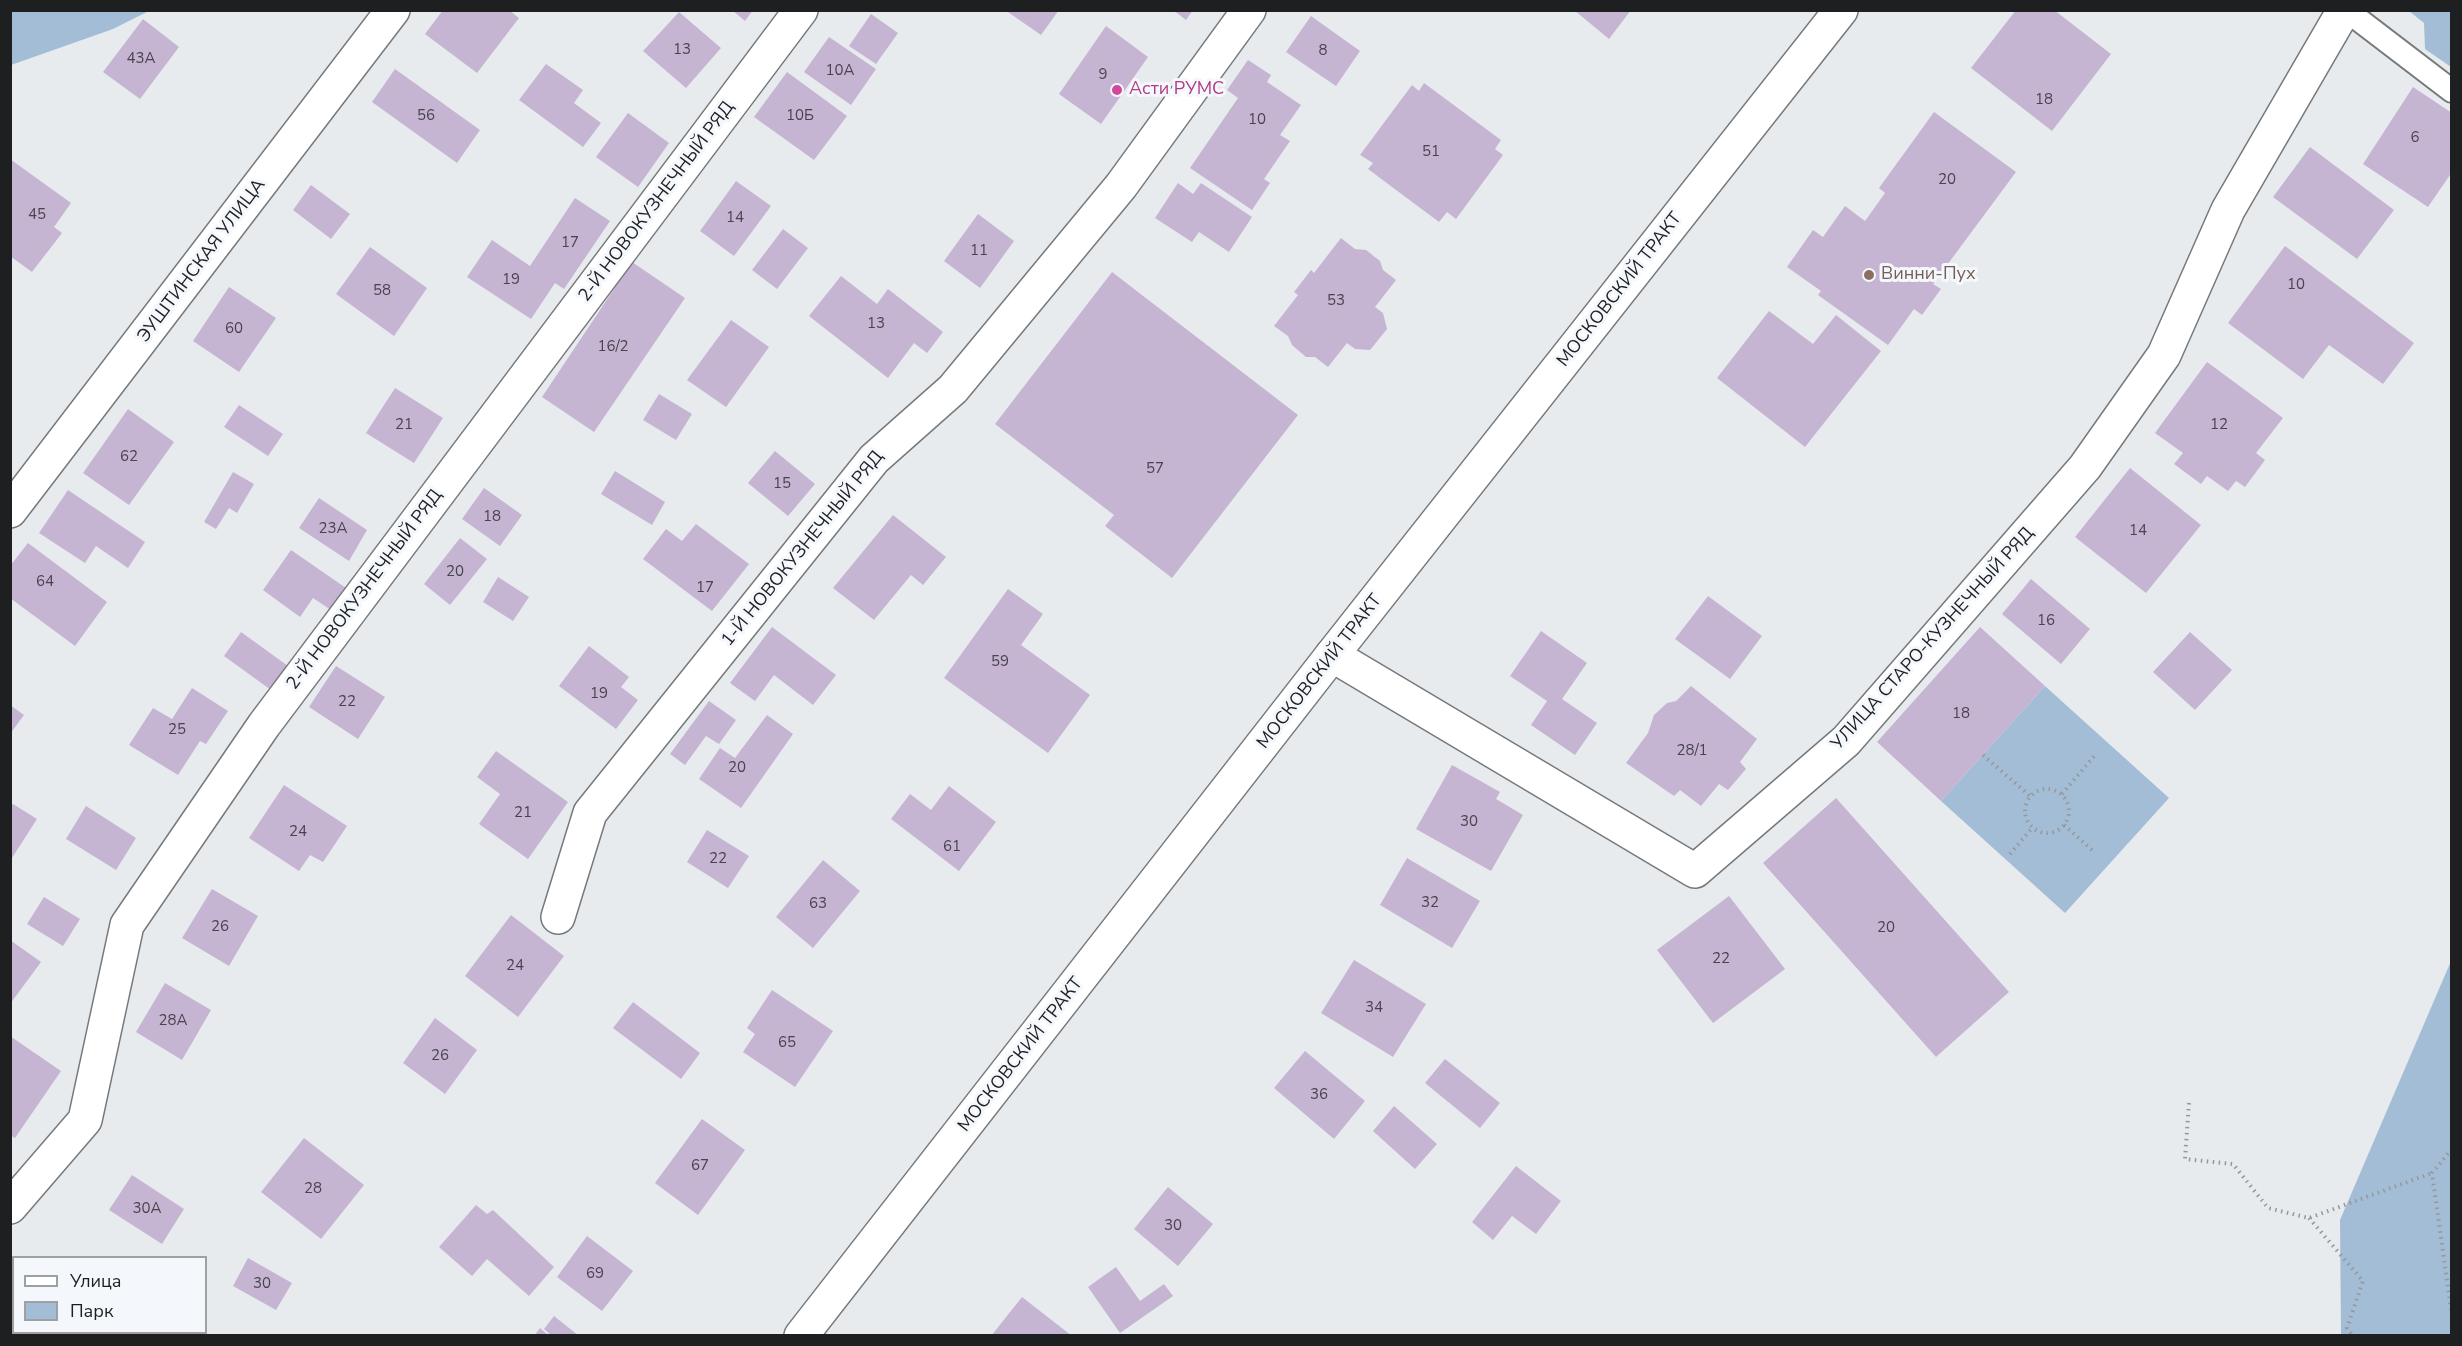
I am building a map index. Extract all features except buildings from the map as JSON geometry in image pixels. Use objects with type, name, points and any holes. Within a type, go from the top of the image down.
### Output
[{"type":"street","name":"ЭУШТИНСКАЯ УЛИЦА","points":[[10,511],[393,10]]},
{"type":"street","name":"2-Й НОВОКУЗНЕЧНЫЙ РЯД","points":[[10,1207],[85,1120],[127,925],[264,725],[801,10]]},
{"type":"street","name":"1-Й НОВОКУЗНЕЧНЫЙ РЯД","points":[[558,917],[590,813],[874,459],[954,389],[1121,186],[1249,10]]},
{"type":"street","name":"МОСКОВСКИЙ ТРАКТ","points":[[801,1335],[1332,655],[1841,10]]},
{"type":"street","name":"УЛИЦА СТАРО-КУЗНЕЧНЫЙ РЯД","points":[[1332,655],[1695,872],[1846,741],[2085,467],[2164,355],[2228,210],[2345,10]]},
{"type":"lane","points":[[2345,10],[2451,91]]},
{"type":"path","points":[[2062,794],[2096,754]]},
{"type":"path","points":[[1983,755],[2030,796]]},
{"type":"path","points":[[2042,788],[2049,788],[2062,794],[2069,807],[2069,814],[2064,825],[2052,832],[2032,828],[2025,817],[2025,802],[2030,796],[2042,788]]},
{"type":"path","points":[[2064,825],[2092,850]]},
{"type":"path","points":[[2010,854],[2032,828]]},
{"type":"path","points":[[2189,1103],[2185,1160],[2233,1164],[2268,1208],[2309,1218],[2432,1173],[2451,1149]]},
{"type":"path","points":[[2432,1173],[2451,1316]]},
{"type":"path","points":[[2309,1218],[2363,1281],[2347,1328],[2353,1335]]},
{"type":"green space","points":[[10,11],[149,11],[113,29],[11,65]]},
{"type":"green space","points":[[2409,11],[2451,11],[2451,67],[2425,49],[2424,23]]},
{"type":"green space","points":[[2045,686],[2169,798],[2065,913],[1941,801]]},
{"type":"green space","points":[[2451,961],[2451,1335],[2341,1335],[2340,1220]]},
{"type":"place","name":"Асти РУМС","points":[[1117,90]]},
{"type":"place","name":"Винни-Пух","points":[[1869,275]]}]
